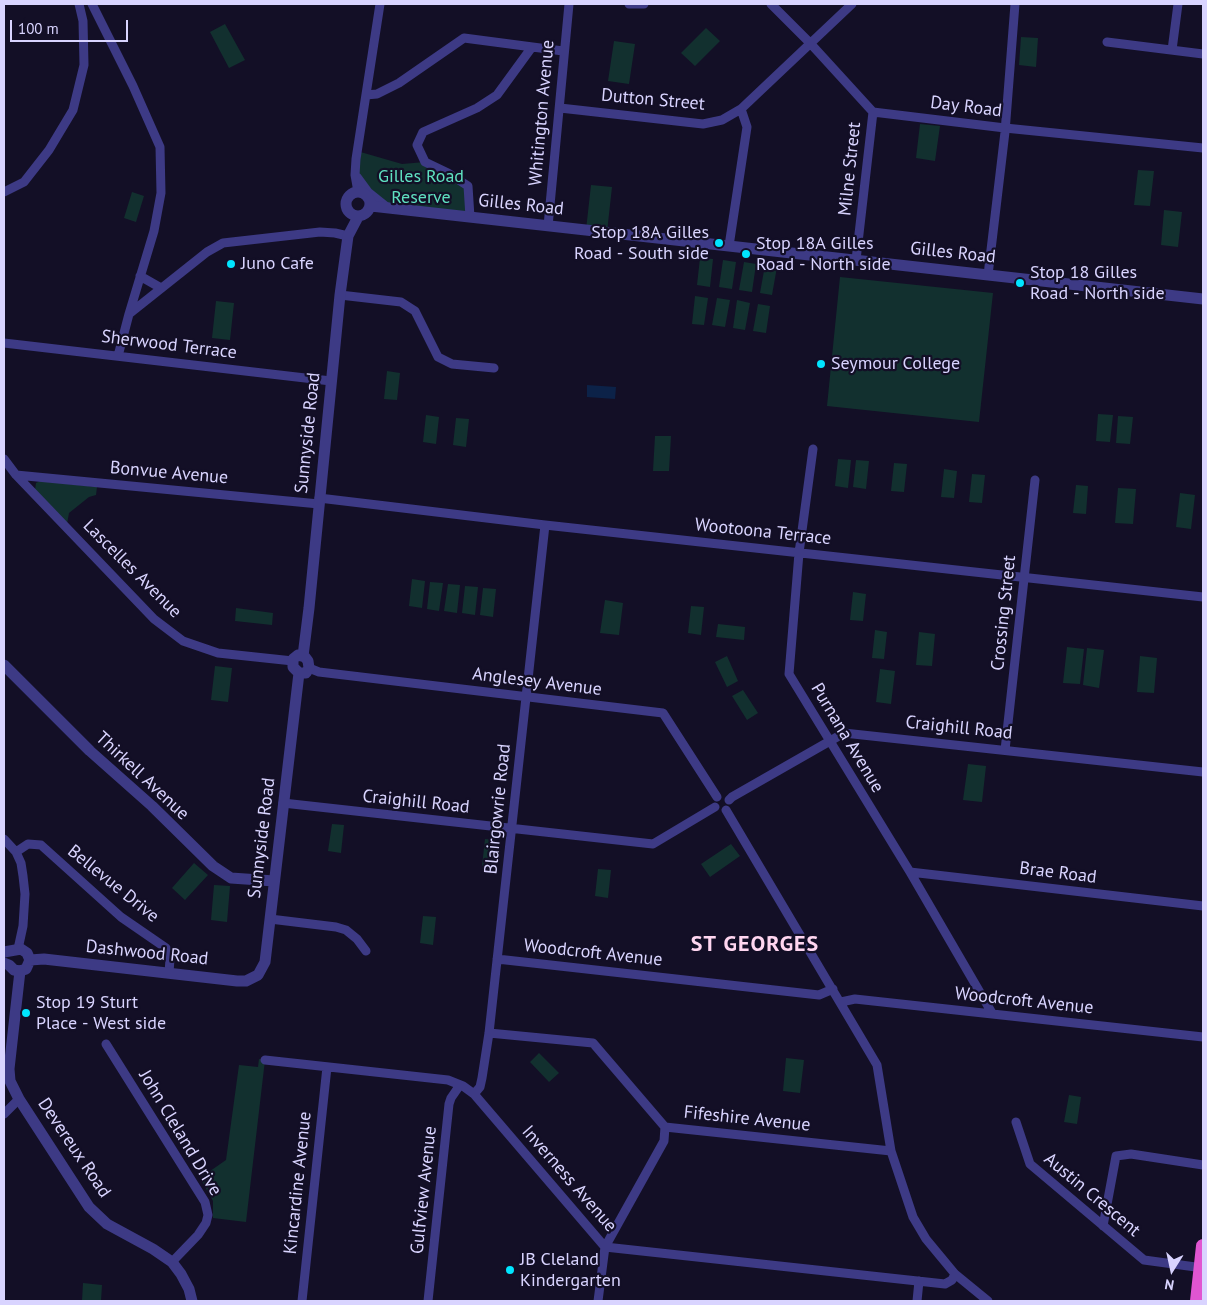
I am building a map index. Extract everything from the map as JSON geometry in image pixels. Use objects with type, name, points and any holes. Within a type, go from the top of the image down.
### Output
[{"type":"highway","points":[[1197,1301],[1203,1246]]},
{"type":"street","points":[[4,192],[24,182],[48,150],[73,110],[84,66],[82,21],[79,4]]},
{"type":"street","points":[[92,4],[133,86],[160,147],[161,193],[154,231],[118,356]]},
{"type":"street","points":[[358,192],[355,175],[356,159],[380,4]]},
{"type":"street","name":"Whitington Avenue","points":[[548,226],[560,108],[563,51],[569,4]]},
{"type":"street","points":[[629,4],[644,4]]},
{"type":"street","points":[[771,4],[810,43],[872,112]]},
{"type":"street","name":"Dutton Street","points":[[560,108],[704,124],[722,120],[741,109],[852,4]]},
{"type":"street","points":[[988,275],[1005,128],[1015,4]]},
{"type":"street","points":[[1172,50],[1178,4]]},
{"type":"street","points":[[366,95],[377,94],[399,83],[464,38],[563,51]]},
{"type":"street","points":[[1107,42],[1203,54]]},
{"type":"street","points":[[470,217],[468,186],[448,173],[425,162],[417,145],[423,132],[477,108],[497,96],[532,47]]},
{"type":"street","points":[[729,246],[747,127],[741,109]]},
{"type":"street","name":"Day Road","points":[[872,112],[1005,128],[1203,148]]},
{"type":"street","name":"Milne Street","points":[[856,260],[872,112]]},
{"type":"street","points":[[355,175],[368,192],[388,208]]},
{"type":"street","points":[[358,192],[368,196],[371,201],[368,213],[358,217],[350,213],[346,204],[348,197],[358,192]]},
{"type":"street","name":"Gilles Road","points":[[371,206],[1203,299]]},
{"type":"street","name":"Sunnyside Road","points":[[298,658],[319,501],[340,295],[348,236],[358,217]]},
{"type":"street","points":[[129,314],[207,252],[223,243],[320,232],[348,236]]},
{"type":"street","points":[[140,276],[161,288]]},
{"type":"street","points":[[340,295],[401,302],[415,311],[438,357],[452,364],[494,368]]},
{"type":"street","name":"Sherwood Terrace","points":[[4,343],[331,381]]},
{"type":"street","name":"Purnana Avenue","points":[[813,449],[799,553],[789,674],[910,872],[992,1014]]},
{"type":"street","name":"Lascelles Avenue","points":[[4,459],[16,475],[154,618],[183,641],[218,653],[298,658]]},
{"type":"street","name":"Bonvue Avenue","points":[[16,475],[319,501]]},
{"type":"street","name":"Crossing Street","points":[[1005,750],[1035,480]]},
{"type":"street","name":"Wootoona Terrace","points":[[319,501],[1203,597]]},
{"type":"street","name":"Blairgowrie Road","points":[[474,1094],[480,1087],[489,1033],[545,525]]},
{"type":"street","points":[[298,658],[293,667],[304,671]]},
{"type":"street","name":"Thirkell Avenue","points":[[4,665],[90,752],[152,806],[213,866],[231,878],[274,881]]},
{"type":"street","name":"Sunnyside Road","points":[[258,975],[265,962],[283,804],[304,671]]},
{"type":"street","name":"Anglesey Avenue","points":[[304,671],[663,713],[717,797]]},
{"type":"street","name":"Craighill Road","points":[[729,800],[844,732],[1203,772]]},
{"type":"street","points":[[724,796],[729,800],[729,807],[726,810],[721,811],[714,807],[714,801],[717,797],[724,796]]},
{"type":"street","name":"Craighill Road","points":[[283,804],[653,844],[714,807]]},
{"type":"street","points":[[726,810],[842,1002],[877,1065],[891,1151],[913,1217],[926,1239],[955,1274],[988,1301]]},
{"type":"street","points":[[4,839],[16,852],[21,863],[25,894],[23,926],[11,951],[6,964],[14,970],[20,971],[28,966],[30,960],[25,951],[11,951]]},
{"type":"street","name":"Bellevue Drive","points":[[16,852],[28,844],[40,846],[121,917],[166,948],[170,960],[169,974]]},
{"type":"street","name":"Brae Road","points":[[910,872],[1203,906]]},
{"type":"street","points":[[270,919],[340,929],[350,933],[357,939],[366,952]]},
{"type":"street","name":"Dashwood Road","points":[[30,960],[44,959],[246,981],[258,975]]},
{"type":"street","name":"Woodcroft Avenue","points":[[498,959],[819,995],[833,989]]},
{"type":"street","name":"Devereux Road","points":[[20,971],[9,1069],[10,1081],[89,1207],[107,1224],[172,1262],[185,1282],[192,1301]]},
{"type":"street","name":"Woodcroft Avenue","points":[[842,1002],[855,999],[1203,1037]]},
{"type":"street","name":"Fifeshire Avenue","points":[[489,1033],[593,1043],[665,1127],[891,1151]]},
{"type":"street","name":"John Cleland Drive","points":[[106,1044],[205,1202],[208,1215],[206,1223],[198,1235],[172,1262]]},
{"type":"street","name":"Inverness Avenue","points":[[265,1060],[448,1080],[460,1085],[474,1094],[606,1247],[945,1284],[952,1280],[955,1274]]},
{"type":"street","name":"Kincardine Avenue","points":[[302,1301],[327,1067]]},
{"type":"street","name":"Gulfview Avenue","points":[[428,1301],[449,1104],[450,1098],[460,1085]]},
{"type":"street","points":[[4,1114],[20,1099]]},
{"type":"street","name":"Austin Crescent","points":[[1016,1122],[1030,1164],[1144,1260],[1202,1268]]},
{"type":"street","points":[[598,1301],[606,1247],[664,1141],[665,1127]]},
{"type":"street","points":[[1103,1226],[1116,1156],[1131,1154],[1203,1164]]},
{"type":"street","points":[[917,1301],[919,1281]]},
{"type":"green space","points":[[225,24],[245,60],[229,68],[210,32]]},
{"type":"green space","points":[[706,28],[720,41],[695,66],[681,53]]},
{"type":"green space","points":[[1021,37],[1038,38],[1036,67],[1019,65]]},
{"type":"green space","points":[[614,41],[635,44],[629,84],[608,81]]},
{"type":"green space","points":[[920,124],[940,126],[935,161],[916,158]]},
{"type":"green space","name":"Gilles Road Reserve","points":[[357,151],[402,164],[425,162],[468,186],[470,217],[371,201],[366,194],[358,192]]},
{"type":"green space","points":[[1138,170],[1154,171],[1150,206],[1134,205]]},
{"type":"green space","points":[[591,185],[612,187],[607,232],[586,230]]},
{"type":"green space","points":[[132,192],[144,196],[136,222],[124,218]]},
{"type":"green space","points":[[1164,210],[1182,212],[1178,247],[1161,245]]},
{"type":"green space","points":[[700,258],[713,259],[710,287],[697,285]]},
{"type":"green space","points":[[723,260],[736,262],[732,289],[719,287]]},
{"type":"green space","points":[[744,262],[756,264],[752,292],[739,290]]},
{"type":"green space","points":[[765,265],[777,267],[772,295],[760,293]]},
{"type":"green space","points":[[840,277],[993,293],[979,422],[827,406]]},
{"type":"green space","points":[[695,296],[708,298],[704,325],[692,324]]},
{"type":"green space","points":[[717,298],[730,300],[725,327],[712,325]]},
{"type":"green space","points":[[737,300],[750,303],[745,330],[733,328]]},
{"type":"green space","points":[[216,301],[234,303],[230,340],[212,338]]},
{"type":"green space","points":[[758,304],[770,306],[766,333],[753,331]]},
{"type":"green space","points":[[387,371],[400,373],[397,400],[384,399]]},
{"type":"green space","points":[[1098,414],[1113,415],[1110,442],[1096,441]]},
{"type":"green space","points":[[426,415],[439,417],[436,444],[423,442]]},
{"type":"green space","points":[[1118,416],[1133,417],[1130,444],[1116,443]]},
{"type":"green space","points":[[456,418],[469,419],[466,447],[453,445]]},
{"type":"green space","points":[[655,436],[671,436],[669,471],[653,471]]},
{"type":"green space","points":[[838,459],[851,460],[848,488],[835,486]]},
{"type":"green space","points":[[856,460],[869,461],[866,489],[853,487]]},
{"type":"green space","points":[[894,463],[907,464],[904,492],[891,491]]},
{"type":"green space","points":[[944,469],[957,471],[954,498],[941,497]]},
{"type":"green space","points":[[972,474],[985,475],[982,503],[969,502]]},
{"type":"green space","points":[[40,481],[97,487],[96,495],[89,497],[69,513],[67,524],[35,490],[36,483]]},
{"type":"green space","points":[[1076,485],[1088,486],[1086,514],[1073,513]]},
{"type":"green space","points":[[1118,488],[1136,489],[1133,524],[1115,523]]},
{"type":"green space","points":[[1180,493],[1195,495],[1191,529],[1176,527]]},
{"type":"green space","points":[[412,579],[425,581],[422,608],[409,606]]},
{"type":"green space","points":[[430,582],[443,583],[439,611],[427,609]]},
{"type":"green space","points":[[448,584],[460,585],[457,613],[444,611]]},
{"type":"green space","points":[[465,586],[478,587],[475,615],[462,613]]},
{"type":"green space","points":[[483,588],[496,589],[493,617],[480,615]]},
{"type":"green space","points":[[853,592],[866,594],[863,621],[850,620]]},
{"type":"green space","points":[[605,600],[623,603],[619,635],[600,633]]},
{"type":"green space","points":[[691,606],[704,607],[701,635],[688,633]]},
{"type":"green space","points":[[236,608],[273,613],[272,625],[235,621]]},
{"type":"green space","points":[[718,624],[745,627],[744,640],[716,637]]},
{"type":"green space","points":[[875,630],[887,632],[884,659],[872,658]]},
{"type":"green space","points":[[919,632],[935,634],[932,666],[916,665]]},
{"type":"green space","points":[[1067,647],[1084,649],[1080,684],[1063,683]]},
{"type":"green space","points":[[1087,648],[1104,650],[1099,688],[1083,685]]},
{"type":"green space","points":[[727,656],[738,681],[727,687],[715,662]]},
{"type":"green space","points":[[1140,656],[1157,658],[1154,693],[1137,692]]},
{"type":"green space","points":[[215,666],[232,668],[228,702],[211,700]]},
{"type":"green space","points":[[880,669],[895,671],[891,704],[876,702]]},
{"type":"green space","points":[[743,690],[758,713],[747,720],[732,696]]},
{"type":"green space","points":[[968,764],[986,766],[982,802],[963,800]]},
{"type":"green space","points":[[332,824],[344,825],[341,853],[328,851]]},
{"type":"green space","points":[[485,839],[498,840],[495,868],[482,866]]},
{"type":"green space","points":[[731,844],[740,856],[710,877],[701,864]]},
{"type":"green space","points":[[194,863],[208,875],[185,900],[172,888]]},
{"type":"green space","points":[[598,869],[611,870],[608,898],[595,896]]},
{"type":"green space","points":[[214,885],[230,886],[227,922],[211,920]]},
{"type":"green space","points":[[423,916],[436,917],[433,945],[420,943]]},
{"type":"green space","points":[[539,1053],[559,1073],[549,1082],[530,1062]]},
{"type":"green space","points":[[786,1058],[804,1060],[800,1093],[783,1091]]},
{"type":"green space","points":[[259,1059],[265,1060],[246,1222],[213,1218],[213,1201],[200,1178],[226,1160],[239,1065],[258,1067]]},
{"type":"green space","points":[[1069,1095],[1081,1097],[1077,1124],[1064,1122]]},
{"type":"green space","points":[[83,1283],[102,1285],[101,1301],[82,1301]]},
{"type":"water","points":[[587,385],[616,387],[615,399],[587,397]]},
{"type":"place","name":"Stop 18A Gilles Road - South side","points":[[719,243]]},
{"type":"place","name":"Stop 18A Gilles Road - North side","points":[[746,254]]},
{"type":"place","name":"Juno Cafe","points":[[231,264]]},
{"type":"place","name":"Stop 18 Gilles Road - North side","points":[[1020,283]]},
{"type":"place","name":"Seymour College","points":[[821,364]]},
{"type":"place","name":"Stop 19 Sturt Place - West side","points":[[26,1013]]},
{"type":"place","name":"JB Cleland Kindergarten","points":[[510,1270]]},
{"type":"district","name":"ST GEORGES","points":[[755,945]]}]
